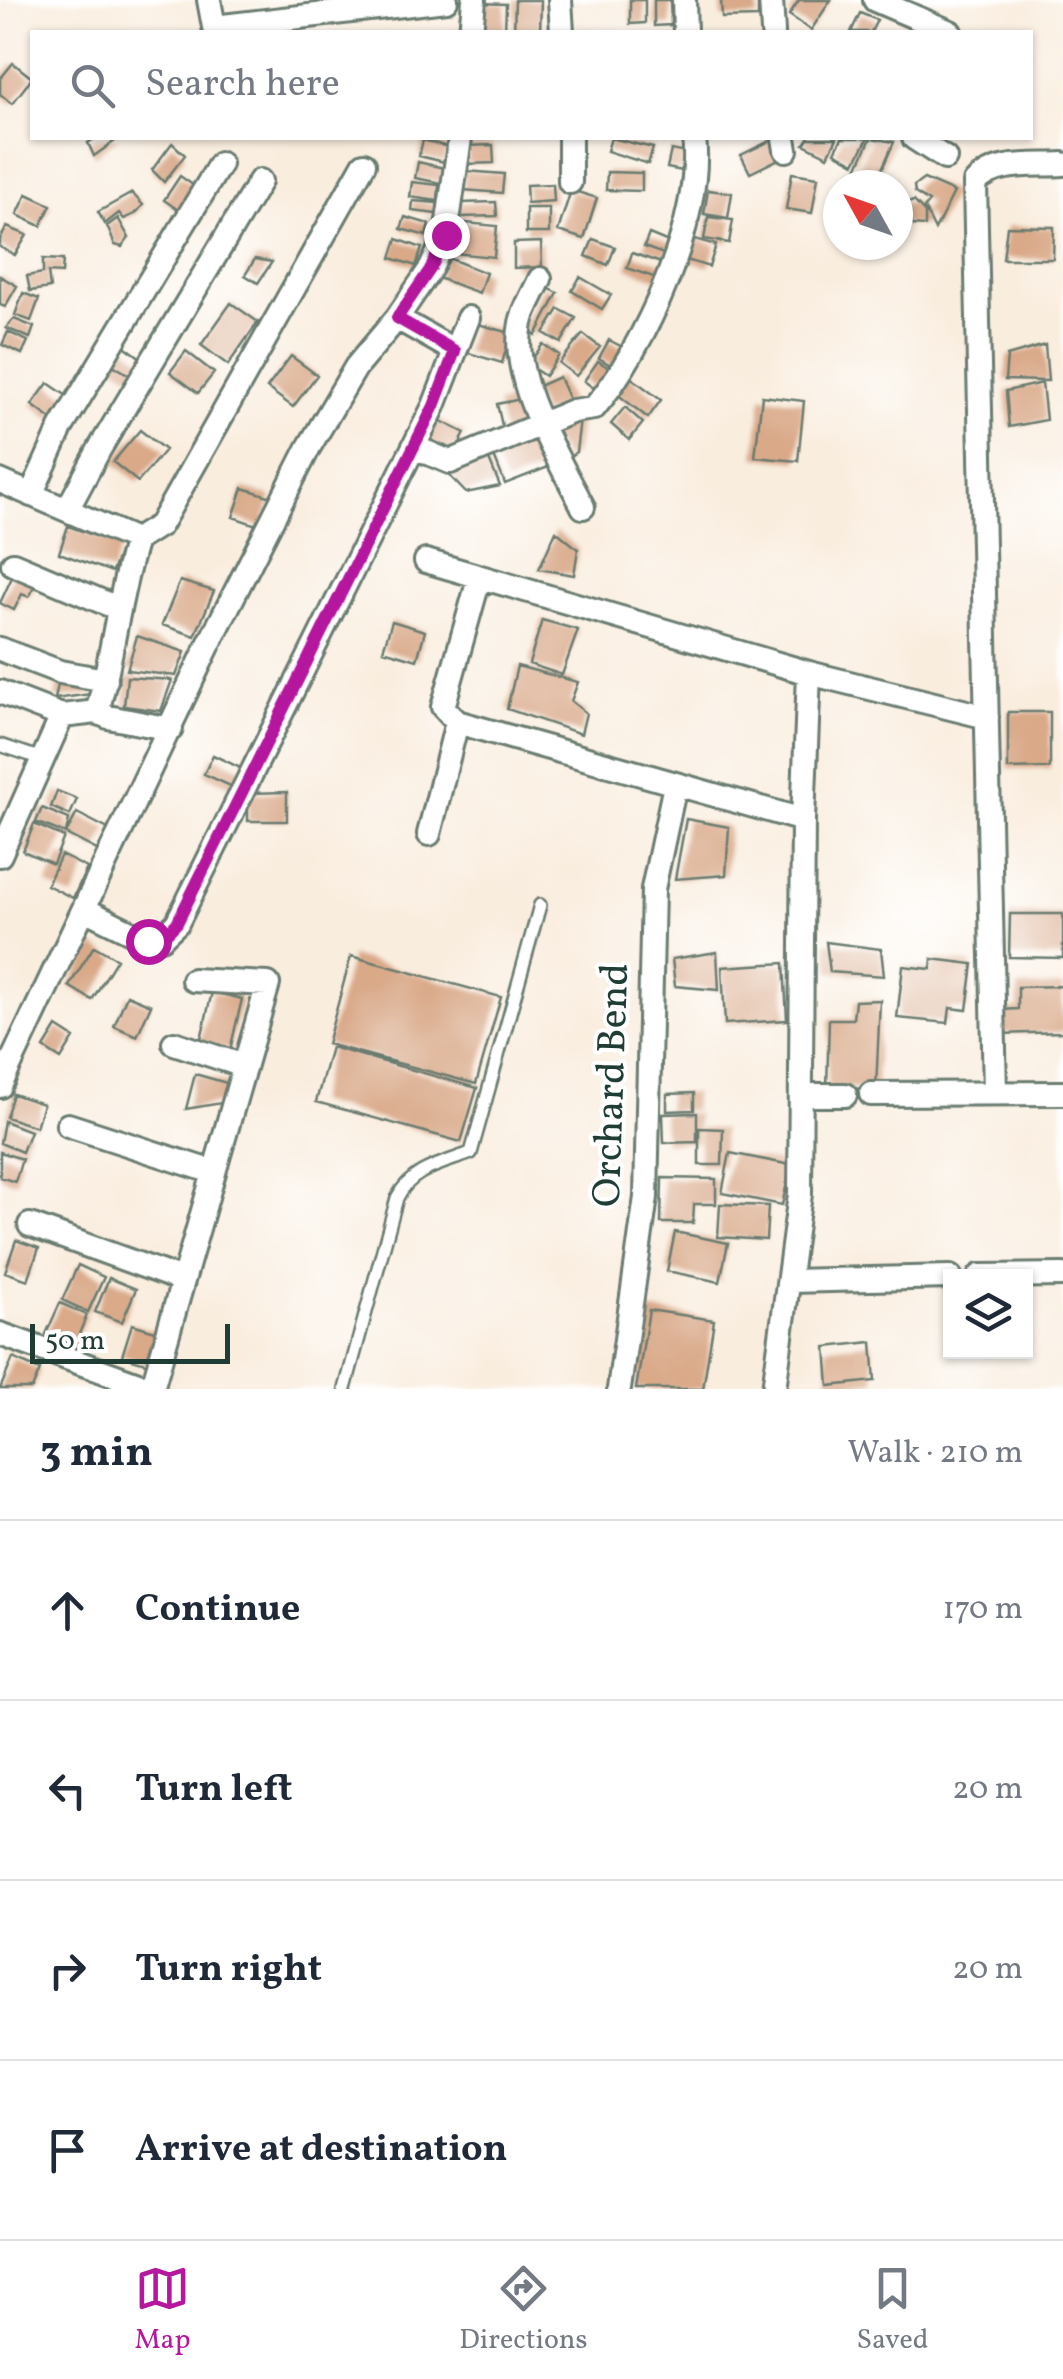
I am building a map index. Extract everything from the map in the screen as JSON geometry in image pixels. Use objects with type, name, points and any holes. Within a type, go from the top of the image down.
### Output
[{"type":"street","points":[[209,0],[214,27],[446,0]]},
{"type":"street","points":[[471,30],[474,0]]},
{"type":"street","points":[[560,0],[562,30]]},
{"type":"street","points":[[684,0],[685,30]]},
{"type":"street","points":[[770,0],[773,30]]},
{"type":"street","points":[[876,0],[945,30]]},
{"type":"street","points":[[0,1086],[207,648],[309,447],[356,367],[397,318],[431,268],[446,235],[460,140]]},
{"type":"street","points":[[570,140],[570,182]]},
{"type":"street","points":[[414,447],[450,462],[573,410],[594,408],[651,320],[692,196],[694,140]]},
{"type":"street","points":[[922,140],[945,158]]},
{"type":"street","points":[[31,495],[61,428],[220,164]]},
{"type":"street","points":[[97,712],[117,608],[136,540],[160,525],[364,164]]},
{"type":"street","points":[[994,1092],[976,183],[985,172],[1003,167],[1063,164]]},
{"type":"street","points":[[67,510],[260,181]]},
{"type":"street","points":[[540,279],[521,320],[518,353],[542,424],[584,508]]},
{"type":"street","points":[[397,318],[455,351]]},
{"type":"street","points":[[84,909],[148,941],[162,938],[177,923],[414,447],[468,318]]},
{"type":"street","points":[[0,482],[136,540]]},
{"type":"street","points":[[426,561],[809,673],[986,716]]},
{"type":"street","points":[[14,564],[117,608]]},
{"type":"street","points":[[479,578],[444,707],[457,722],[803,820]]},
{"type":"street","points":[[0,649],[60,672],[106,680]]},
{"type":"street","points":[[774,1389],[800,1194],[803,820],[809,673]]},
{"type":"street","points":[[0,692],[62,716],[97,712],[108,718],[170,729]]},
{"type":"street","points":[[0,855],[62,716]]},
{"type":"street","points":[[430,834],[457,722]]},
{"type":"street","name":"Orchard Bend","points":[[619,1389],[646,1197],[652,889],[675,785]]},
{"type":"street","points":[[0,1334],[152,1389],[268,984],[193,980]]},
{"type":"street","points":[[174,1043],[244,1066]]},
{"type":"street","points":[[871,1094],[1063,1092]]},
{"type":"street","points":[[803,1095],[845,1095]]},
{"type":"street","points":[[68,1125],[213,1172]]},
{"type":"street","points":[[30,1225],[182,1280]]},
{"type":"street","points":[[1033,1275],[1063,1275]]},
{"type":"street","points":[[790,1281],[943,1277]]},
{"type":"lane","points":[[0,744],[42,759]]},
{"type":"lane","points":[[345,1389],[404,1184],[415,1174],[471,1154],[540,906]]},
{"type":"building","points":[[515,0],[541,0],[540,30],[514,30]]},
{"type":"building","points":[[630,0],[645,0],[645,23],[630,24]]},
{"type":"building","points":[[654,0],[670,0],[671,25],[654,26]]},
{"type":"building","points":[[721,0],[758,0],[758,17],[722,18]]},
{"type":"building","points":[[799,0],[831,0],[811,30],[789,15]]},
{"type":"building","points":[[479,3],[506,4],[505,30],[478,30]]},
{"type":"building","points":[[860,13],[877,20],[872,30],[852,30]]},
{"type":"building","points":[[13,63],[30,76],[12,104],[0,94],[0,79]]},
{"type":"building","points":[[92,140],[116,140],[94,156],[88,143]]},
{"type":"building","points":[[423,140],[448,147],[444,162],[419,156]]},
{"type":"building","points":[[610,140],[653,148],[648,164],[607,151]]},
{"type":"building","points":[[777,140],[787,155],[750,173],[741,155]]},
{"type":"building","points":[[807,140],[836,140],[828,156],[804,144]]},
{"type":"building","points":[[841,140],[867,140],[855,163],[835,152]]},
{"type":"building","points":[[870,140],[894,142],[882,170],[859,170]]},
{"type":"building","points":[[172,143],[185,155],[164,182],[152,170]]},
{"type":"building","points":[[493,145],[494,163],[467,164],[466,146]]},
{"type":"building","points":[[671,150],[691,154],[688,172],[667,168]]},
{"type":"building","points":[[418,162],[444,168],[441,183],[415,178]]},
{"type":"building","points":[[465,171],[504,174],[502,193],[463,190]]},
{"type":"building","points":[[607,172],[642,173],[642,191],[606,190]]},
{"type":"building","points":[[792,173],[818,177],[812,213],[786,209]]},
{"type":"building","points":[[180,176],[200,190],[184,214],[164,200]]},
{"type":"building","points":[[924,179],[954,192],[935,230],[924,208],[929,202],[915,193],[914,186]]},
{"type":"building","points":[[412,182],[439,185],[438,201],[410,197]]},
{"type":"building","points":[[553,184],[554,201],[527,203],[526,185]]},
{"type":"building","points":[[571,190],[597,198],[584,239],[558,231]]},
{"type":"building","points":[[708,190],[732,193],[728,218],[704,214]]},
{"type":"building","points":[[132,193],[143,205],[135,214],[124,219],[119,213],[105,224],[98,212]]},
{"type":"building","points":[[27,194],[51,205],[41,226],[17,215]]},
{"type":"building","points":[[413,201],[438,203],[437,214],[412,211]]},
{"type":"building","points":[[913,201],[925,213],[925,226],[913,225]]},
{"type":"building","points":[[496,202],[497,216],[460,217],[460,203]]},
{"type":"building","points":[[526,208],[549,208],[549,233],[526,233]]},
{"type":"building","points":[[405,217],[429,224],[426,236],[401,229]]},
{"type":"building","points":[[708,217],[733,220],[729,243],[704,239]]},
{"type":"building","points":[[118,218],[129,238],[122,247],[115,245],[107,226]]},
{"type":"building","points":[[456,222],[497,226],[494,257],[452,253]]},
{"type":"building","points":[[1007,226],[1054,227],[1053,259],[1003,259]]},
{"type":"building","points":[[7,227],[27,235],[15,255],[0,247]]},
{"type":"building","points":[[649,234],[671,243],[666,255],[644,247]]},
{"type":"building","points":[[684,236],[716,245],[709,267],[677,257]]},
{"type":"building","points":[[397,239],[422,248],[416,266],[391,258]]},
{"type":"building","points":[[593,239],[615,247],[608,265],[586,256]]},
{"type":"building","points":[[541,242],[542,267],[514,268],[514,243]]},
{"type":"building","points":[[632,253],[670,266],[665,281],[627,268]]},
{"type":"building","points":[[446,257],[486,273],[479,293],[438,278]]},
{"type":"building","points":[[43,259],[63,260],[62,273],[48,272],[50,288],[30,291],[27,276],[43,273]]},
{"type":"building","points":[[255,259],[272,262],[258,283],[245,275]]},
{"type":"building","points":[[0,276],[17,286],[5,307],[0,305]]},
{"type":"building","points":[[580,277],[611,295],[602,309],[572,291]]},
{"type":"building","points":[[544,286],[558,293],[536,335],[522,328]]},
{"type":"building","points":[[23,293],[39,299],[31,321],[15,315]]},
{"type":"building","points":[[231,303],[258,322],[228,365],[201,345]]},
{"type":"building","points":[[559,309],[576,318],[561,343],[544,333]]},
{"type":"building","points":[[14,319],[34,327],[30,338],[6,328]]},
{"type":"building","points":[[474,323],[511,333],[502,363],[465,352]]},
{"type":"building","points":[[8,332],[28,341],[22,354],[2,345]]},
{"type":"building","points":[[583,334],[600,347],[576,376],[559,363]]},
{"type":"building","points":[[609,340],[628,350],[615,368],[599,358]]},
{"type":"building","points":[[119,342],[145,361],[136,379],[103,359]]},
{"type":"building","points":[[543,344],[559,355],[545,376],[528,365]]},
{"type":"building","points":[[1045,345],[1048,381],[1005,380],[1007,356]]},
{"type":"building","points":[[186,351],[214,373],[198,393],[170,372]]},
{"type":"building","points":[[291,356],[317,375],[293,407],[267,388]]},
{"type":"building","points":[[598,361],[617,373],[602,394],[584,381]]},
{"type":"building","points":[[625,373],[661,400],[648,418],[612,390]]},
{"type":"building","points":[[559,377],[570,402],[543,414],[532,389]]},
{"type":"building","points":[[48,383],[67,396],[51,419],[32,405]]},
{"type":"building","points":[[1042,383],[1046,420],[1009,427],[1006,391]]},
{"type":"building","points":[[762,396],[804,401],[798,461],[755,457]]},
{"type":"building","points":[[521,399],[528,428],[504,434],[497,404]]},
{"type":"building","points":[[625,407],[643,423],[629,440],[611,424]]},
{"type":"building","points":[[581,411],[576,452],[566,461],[551,435],[555,424]]},
{"type":"building","points":[[437,419],[465,433],[454,455],[426,441]]},
{"type":"building","points":[[140,430],[165,450],[138,482],[113,462]]},
{"type":"building","points":[[539,433],[551,466],[505,484],[492,451]]},
{"type":"building","points":[[486,452],[500,486],[466,493],[448,474]]},
{"type":"building","points":[[243,488],[272,497],[262,527],[233,517]]},
{"type":"building","points":[[68,526],[122,545],[112,572],[59,553]]},
{"type":"building","points":[[556,531],[578,549],[574,575],[539,569]]},
{"type":"building","points":[[14,573],[36,584],[29,597],[22,594],[14,610],[0,603]]},
{"type":"building","points":[[180,581],[214,591],[195,636],[162,625]]},
{"type":"building","points":[[542,620],[578,630],[562,675],[529,664]]},
{"type":"building","points":[[392,621],[425,631],[417,660],[383,650]]},
{"type":"building","points":[[137,636],[185,652],[176,676],[127,670]]},
{"type":"building","points":[[517,666],[578,682],[571,701],[586,713],[581,734],[507,709]]},
{"type":"building","points":[[127,677],[172,680],[161,711],[124,706]]},
{"type":"building","points":[[59,680],[99,685],[98,693],[55,699]]},
{"type":"building","points":[[1008,712],[1050,712],[1050,768],[1008,769]]},
{"type":"building","points":[[213,755],[245,770],[237,789],[204,774]]},
{"type":"building","points":[[57,791],[77,799],[70,815],[51,807]]},
{"type":"building","points":[[287,792],[287,821],[248,821],[248,793]]},
{"type":"building","points":[[42,808],[69,819],[66,834],[36,822]]},
{"type":"building","points":[[77,813],[108,829],[97,850],[66,834]]},
{"type":"building","points":[[686,819],[729,827],[726,875],[675,879]]},
{"type":"building","points":[[34,824],[64,837],[53,864],[23,851]]},
{"type":"building","points":[[61,855],[87,868],[73,898],[47,885]]},
{"type":"building","points":[[1010,914],[1063,914],[1063,958],[1009,957]]},
{"type":"building","points":[[826,942],[881,949],[884,976],[830,972]]},
{"type":"building","points":[[94,946],[117,959],[92,1000],[69,986]]},
{"type":"building","points":[[717,952],[719,990],[675,986],[672,959]]},
{"type":"building","points":[[351,956],[501,997],[476,1084],[327,1044]]},
{"type":"building","points":[[932,959],[973,964],[967,1010],[950,1008],[948,1023],[897,1018],[903,966],[931,969]]},
{"type":"building","points":[[784,963],[787,1020],[725,1024],[722,967]]},
{"type":"building","points":[[1063,986],[1063,1032],[1001,1034],[1000,1010],[1018,1009],[1018,987]]},
{"type":"building","points":[[212,992],[242,999],[230,1050],[200,1043]]},
{"type":"building","points":[[127,995],[151,1005],[137,1036],[114,1026]]},
{"type":"building","points":[[880,1000],[876,1089],[827,1088],[829,1019],[853,1019],[855,1001]]},
{"type":"building","points":[[57,1027],[74,1038],[61,1059],[44,1048]]},
{"type":"building","points":[[331,1047],[477,1088],[461,1142],[316,1102]]},
{"type":"building","points":[[195,1074],[227,1083],[222,1103],[186,1109]]},
{"type":"building","points":[[694,1093],[694,1110],[667,1111],[667,1094]]},
{"type":"building","points":[[13,1094],[43,1104],[36,1127],[6,1117]]},
{"type":"building","points":[[697,1113],[697,1142],[664,1143],[663,1114]]},
{"type":"building","points":[[4,1121],[30,1131],[22,1152],[0,1143]]},
{"type":"building","points":[[699,1128],[723,1129],[722,1165],[699,1165]]},
{"type":"building","points":[[0,1152],[22,1159],[15,1182],[0,1177]]},
{"type":"building","points":[[730,1153],[791,1165],[782,1205],[722,1193]]},
{"type":"building","points":[[662,1178],[716,1179],[716,1204],[694,1204],[693,1223],[661,1223]]},
{"type":"building","points":[[720,1204],[768,1206],[766,1240],[718,1237]]},
{"type":"building","points":[[675,1232],[728,1243],[720,1282],[667,1271]]},
{"type":"building","points":[[16,1240],[39,1248],[28,1280],[5,1272]]},
{"type":"building","points":[[78,1265],[104,1277],[88,1312],[62,1300]]},
{"type":"building","points":[[109,1278],[136,1289],[122,1322],[95,1312]]},
{"type":"building","points":[[60,1303],[87,1315],[74,1346],[46,1334]]},
{"type":"building","points":[[649,1310],[714,1320],[703,1389],[636,1389]]},
{"type":"building","points":[[132,1324],[162,1333],[152,1365],[122,1356]]},
{"type":"building","points":[[872,1342],[875,1381],[829,1386],[826,1347]]},
{"type":"building","points":[[13,1358],[40,1370],[32,1389],[0,1389]]},
{"type":"route","points":[[148,941],[162,938],[177,923],[434,406],[455,351],[397,318],[431,268],[446,235]]}]
